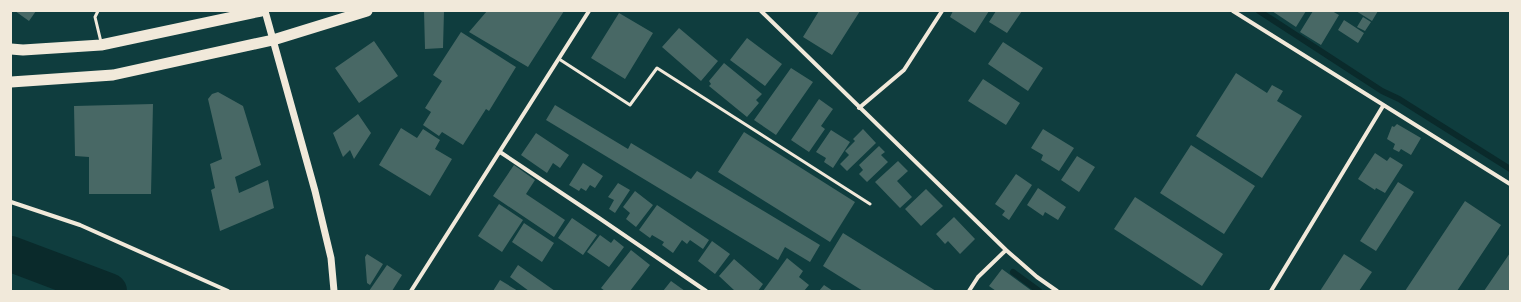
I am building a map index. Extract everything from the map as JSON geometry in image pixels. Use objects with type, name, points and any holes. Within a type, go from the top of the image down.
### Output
[{"type":"highway","points":[[11,49],[101,45],[261,11]]},
{"type":"highway","points":[[11,82],[113,75],[273,40],[367,11]]},
{"type":"street","points":[[265,11],[314,191],[330,258],[334,291]]},
{"type":"street","points":[[411,291],[560,59],[589,11]]},
{"type":"street","points":[[761,11],[1006,250],[1037,277],[1057,291]]},
{"type":"street","points":[[859,108],[904,70],[942,11]]},
{"type":"street","points":[[1233,11],[1510,184]]},
{"type":"street","points":[[1271,291],[1383,106]]},
{"type":"street","points":[[500,152],[706,291]]},
{"type":"street","points":[[11,202],[80,225],[228,291]]},
{"type":"street","points":[[969,291],[978,277],[1006,250]]},
{"type":"lane","points":[[98,11],[95,17],[101,45]]},
{"type":"lane","points":[[560,59],[630,105],[657,68],[870,204]]},
{"type":"building","points":[[15,11],[36,11],[29,21]]},
{"type":"building","points":[[424,11],[444,11],[443,48],[425,49]]},
{"type":"building","points":[[487,11],[564,11],[528,67],[469,32]]},
{"type":"building","points":[[819,11],[860,11],[832,55],[803,37]]},
{"type":"building","points":[[953,11],[989,11],[975,33],[950,17]]},
{"type":"building","points":[[996,11],[1022,11],[1007,33],[989,22]]},
{"type":"building","points":[[1272,11],[1306,11],[1296,27]]},
{"type":"building","points":[[1313,11],[1332,11],[1339,15],[1321,45],[1300,32]]},
{"type":"building","points":[[1356,11],[1378,11],[1372,21]]},
{"type":"building","points":[[619,13],[653,33],[625,79],[591,58]]},
{"type":"building","points":[[1363,17],[1371,22],[1365,31],[1357,27]]},
{"type":"building","points":[[1344,20],[1364,33],[1358,43],[1338,30]]},
{"type":"building","points":[[679,28],[718,61],[701,81],[662,47]]},
{"type":"building","points":[[461,32],[516,67],[489,111],[486,109],[463,145],[442,132],[439,136],[423,125],[431,112],[425,108],[442,81],[433,75]]},
{"type":"building","points":[[747,38],[782,64],[765,86],[730,60]]},
{"type":"building","points":[[374,41],[398,76],[359,103],[335,68]]},
{"type":"building","points":[[1003,42],[1043,68],[1028,91],[988,64]]},
{"type":"building","points":[[724,63],[762,94],[756,100],[759,103],[747,117],[709,86],[711,84],[709,81]]},
{"type":"building","points":[[791,68],[813,82],[776,135],[754,120]]},
{"type":"building","points":[[1236,73],[1267,93],[1272,85],[1283,91],[1277,101],[1302,116],[1262,178],[1196,136]]},
{"type":"building","points":[[983,79],[1020,103],[1006,125],[968,101]]},
{"type":"building","points":[[218,92],[243,106],[261,165],[235,177],[239,193],[268,180],[274,208],[220,231],[211,190],[215,188],[210,164],[222,159],[208,99],[212,94]]},
{"type":"building","points":[[819,99],[833,109],[821,126],[825,129],[809,152],[791,140]]},
{"type":"building","points":[[153,104],[151,194],[89,194],[89,157],[75,156],[74,106]]},
{"type":"building","points":[[555,105],[628,149],[631,143],[691,179],[697,171],[820,245],[810,262],[785,247],[778,260],[546,120]]},
{"type":"building","points":[[358,114],[371,133],[354,159],[350,150],[343,157],[333,133]]},
{"type":"building","points":[[1397,124],[1421,138],[1411,155],[1401,149],[1399,152],[1393,149],[1395,144],[1387,139],[1392,126],[1394,127]]},
{"type":"building","points":[[401,128],[417,138],[423,129],[440,140],[435,149],[452,159],[430,196],[379,165]]},
{"type":"building","points":[[863,129],[876,143],[847,171],[840,164],[849,155],[845,151],[855,141],[853,139]]},
{"type":"building","points":[[1043,129],[1074,148],[1059,171],[1041,160],[1043,155],[1031,148]]},
{"type":"building","points":[[831,130],[850,142],[833,168],[824,162],[826,158],[816,152]]},
{"type":"building","points":[[744,132],[855,202],[830,242],[718,172]]},
{"type":"building","points":[[536,133],[569,155],[560,168],[553,163],[547,173],[521,155]]},
{"type":"building","points":[[1191,145],[1255,186],[1224,234],[1160,193]]},
{"type":"building","points":[[879,146],[885,152],[881,155],[888,162],[867,182],[859,174],[863,170],[859,165]]},
{"type":"building","points":[[1375,153],[1387,161],[1390,157],[1403,165],[1385,193],[1376,188],[1375,190],[1358,179]]},
{"type":"building","points":[[1077,156],[1095,167],[1079,192],[1061,180]]},
{"type":"building","points":[[898,161],[908,171],[897,181],[912,197],[900,208],[875,182]]},
{"type":"building","points":[[583,163],[603,176],[595,188],[590,185],[586,191],[581,188],[579,191],[569,185]]},
{"type":"building","points":[[514,165],[535,180],[526,194],[565,220],[554,237],[493,196]]},
{"type":"building","points":[[1016,174],[1032,185],[1009,220],[1002,215],[1005,211],[995,204]]},
{"type":"building","points":[[1398,182],[1414,192],[1376,251],[1360,241]]},
{"type":"building","points":[[618,183],[630,190],[615,213],[609,209],[614,200],[608,197]]},
{"type":"building","points":[[1038,188],[1066,207],[1058,220],[1045,212],[1043,216],[1027,205]]},
{"type":"building","points":[[926,189],[943,206],[921,226],[905,209]]},
{"type":"building","points":[[635,191],[653,205],[636,227],[626,219],[630,213],[623,207]]},
{"type":"building","points":[[1135,197],[1223,254],[1202,286],[1114,229]]},
{"type":"building","points":[[1465,201],[1501,225],[1457,291],[1405,291]]},
{"type":"building","points":[[499,204],[523,220],[502,252],[478,236]]},
{"type":"building","points":[[657,205],[709,240],[703,249],[690,240],[687,244],[682,240],[673,253],[662,245],[664,242],[652,235],[650,238],[639,230]]},
{"type":"building","points":[[954,217],[975,239],[960,254],[948,241],[945,244],[936,234]]},
{"type":"building","points":[[572,218],[597,235],[583,255],[558,238]]},
{"type":"building","points":[[524,223],[554,243],[542,262],[512,242]]},
{"type":"building","points":[[843,233],[936,291],[863,291],[823,266]]},
{"type":"building","points":[[600,235],[611,243],[614,239],[624,247],[609,267],[587,252]]},
{"type":"building","points":[[712,241],[730,254],[715,274],[698,261]]},
{"type":"building","points":[[631,250],[650,265],[630,291],[605,291],[601,288]]},
{"type":"building","points":[[1510,253],[1510,291],[1484,291]]},
{"type":"building","points":[[367,254],[383,264],[370,285],[367,283],[365,257]]},
{"type":"building","points":[[1344,254],[1372,272],[1359,291],[1320,291]]},
{"type":"building","points":[[787,258],[803,271],[799,277],[809,285],[804,291],[763,291]]},
{"type":"building","points":[[734,259],[763,284],[758,291],[735,291],[719,276]]},
{"type":"building","points":[[387,265],[402,275],[392,291],[369,291]]},
{"type":"building","points":[[518,265],[555,291],[529,291],[510,277]]},
{"type":"building","points":[[1002,269],[1032,291],[996,291],[989,286]]},
{"type":"building","points":[[500,280],[518,291],[493,291]]},
{"type":"building","points":[[671,281],[685,291],[663,291]]},
{"type":"building","points":[[824,285],[833,291],[819,291]]},
{"type":"waterway","points":[[1259,11],[1382,91],[1399,99],[1510,169]]},
{"type":"waterway","points":[[11,254],[109,291]]},
{"type":"waterway","points":[[1013,272],[1039,291]]}]
